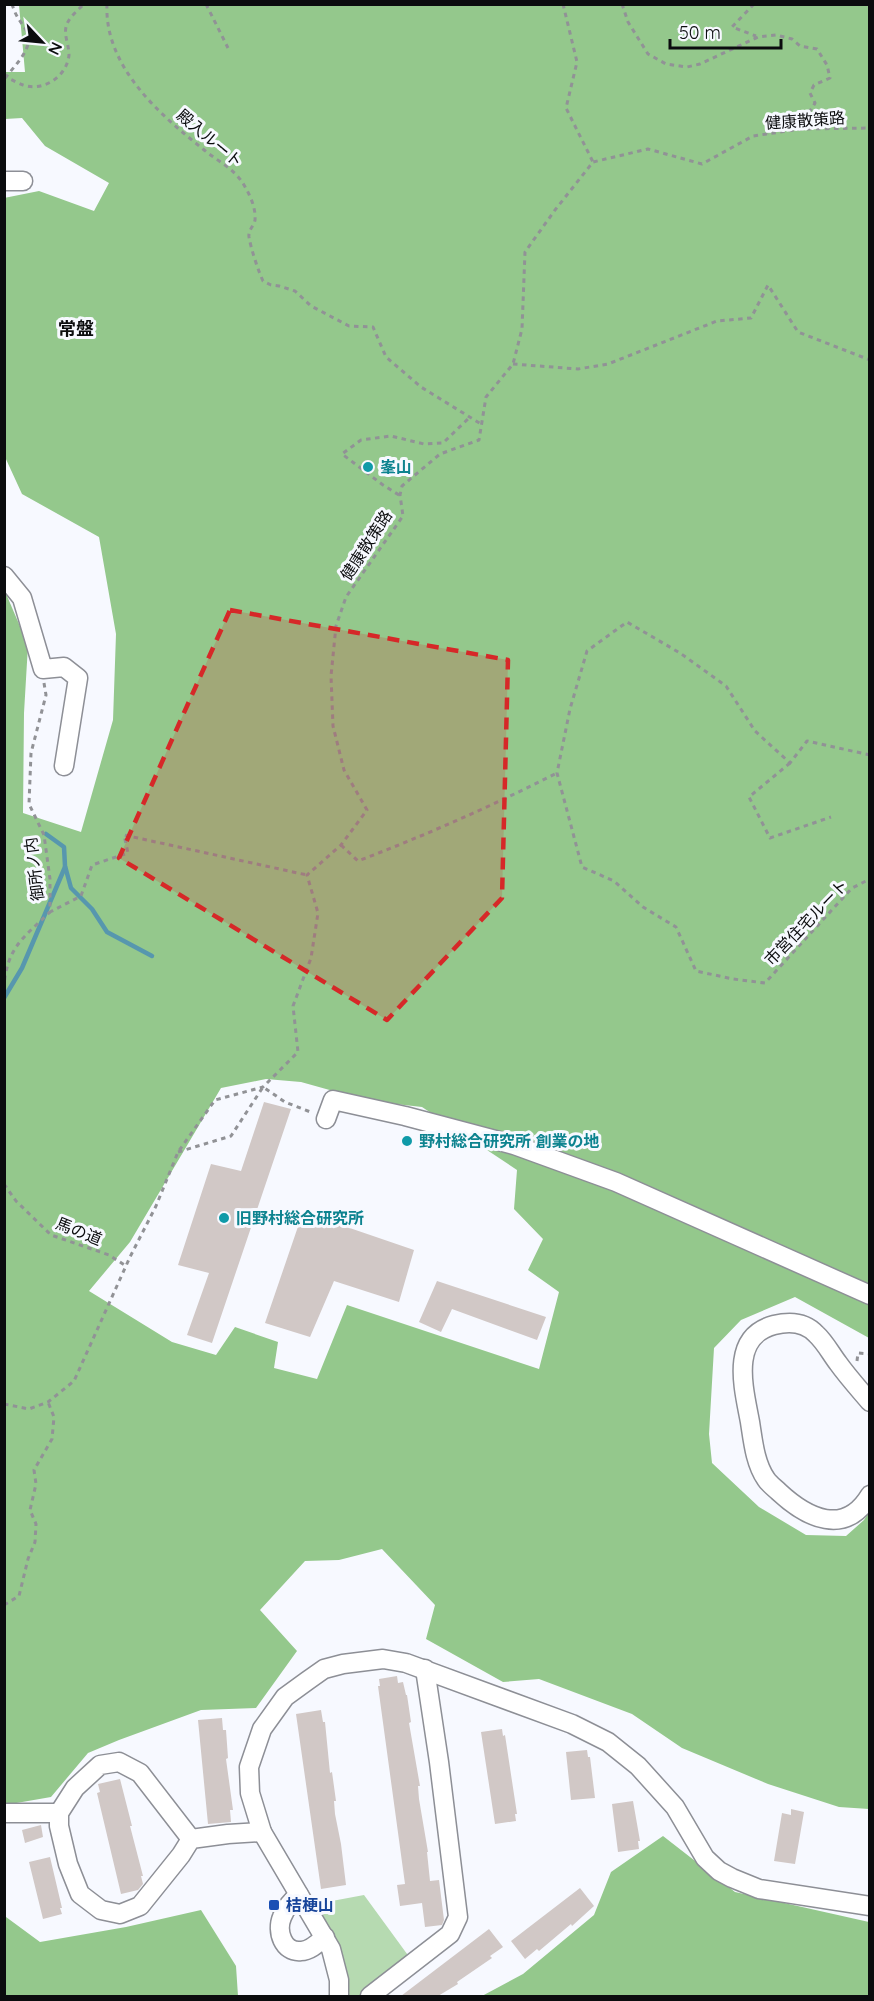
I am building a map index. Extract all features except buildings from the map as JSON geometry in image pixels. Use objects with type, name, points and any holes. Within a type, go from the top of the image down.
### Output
[{"type":"street","points":[[4,181],[23,181]]},
{"type":"street","points":[[4,576],[22,598],[43,669],[64,667],[78,678],[63,766]]},
{"type":"street","points":[[326,1119],[333,1100],[405,1116],[514,1145],[616,1182],[870,1295]]},
{"type":"street","points":[[870,1402],[846,1375],[816,1333],[797,1322],[763,1328],[750,1342],[741,1375],[756,1456],[766,1479],[792,1504],[819,1519],[844,1519],[865,1503],[870,1495]]},
{"type":"street","points":[[339,1996],[339,1980],[332,1949],[262,1832],[250,1793],[249,1767],[262,1729],[285,1697],[324,1669],[343,1664],[383,1659],[406,1663],[572,1724],[608,1742],[638,1766],[675,1807],[705,1858],[718,1871],[759,1890],[870,1906]]},
{"type":"street","points":[[370,1996],[450,1934],[458,1917],[425,1669]]},
{"type":"street","points":[[191,1839],[140,1773],[119,1762],[100,1765],[75,1788],[58,1813],[68,1864],[80,1894],[100,1910],[120,1914],[140,1906],[191,1839],[228,1833],[262,1832]]},
{"type":"street","points":[[4,1813],[58,1813]]},
{"type":"street","points":[[299,1895],[290,1902],[281,1919],[280,1932],[283,1942],[289,1949],[300,1952],[311,1948],[325,1937]]},
{"type":"path","points":[[12,4],[17,20],[27,32],[28,39],[23,55],[6,77],[24,86],[32,87],[50,83],[66,68],[69,48],[65,32],[66,24],[84,4]]},
{"type":"path","name":"殿入ルート","points":[[107,4],[107,19],[116,54],[131,78],[166,117],[227,166],[243,183],[253,203],[255,220],[249,236],[263,281],[295,291],[311,306],[349,326],[373,327],[386,357],[421,387],[481,424]]},
{"type":"path","points":[[206,4],[228,48]]},
{"type":"path","points":[[563,4],[577,62],[566,108],[593,162]]},
{"type":"path","points":[[622,4],[628,22],[648,54],[666,64],[687,67],[700,64],[758,37],[776,35],[792,39],[800,46],[817,49],[827,65],[830,78],[814,85],[810,93],[814,103],[810,113],[796,121],[771,125],[767,134]]},
{"type":"path","points":[[754,4],[732,27],[758,37]]},
{"type":"path","name":"健康散策路","points":[[307,875],[341,845],[367,810],[344,770],[333,726],[331,676],[336,626],[346,597],[403,516],[400,495],[402,486],[440,454],[479,440],[486,397],[513,364],[522,329],[525,252],[555,210],[593,162],[648,149],[702,164],[753,136],[801,129],[870,128]]},
{"type":"path","points":[[513,364],[578,369],[608,364],[717,321],[752,318],[768,285],[798,332],[870,360]]},
{"type":"path","points":[[400,495],[382,485],[342,454],[361,440],[391,436],[424,444],[443,443],[470,417]]},
{"type":"path","points":[[341,845],[358,861],[433,832],[557,773],[570,709],[587,651],[627,622],[680,653],[726,687],[755,731],[790,763]]},
{"type":"path","name":"御所ノ内","points":[[43,669],[46,695],[31,753],[29,804],[44,835],[50,879],[50,912],[81,896],[92,865],[128,853],[124,835],[307,875]]},
{"type":"path","points":[[831,817],[770,838],[749,797],[790,763],[807,741],[870,754]]},
{"type":"path","name":"市営住宅ルート","points":[[557,773],[582,867],[614,881],[643,907],[676,927],[696,971],[765,983],[852,888],[870,879]]},
{"type":"path","points":[[178,1152],[231,1136],[263,1087],[298,1052],[293,1006],[311,958],[318,913],[307,875]]},
{"type":"path","points":[[4,989],[9,958],[21,938],[50,912]]},
{"type":"path","points":[[4,1024],[4,1036]]},
{"type":"path","points":[[4,1404],[29,1409],[48,1402],[74,1381],[156,1206],[178,1152],[215,1100],[263,1087],[285,1102],[326,1119]]},
{"type":"path","name":"馬の道","points":[[4,1184],[16,1201],[51,1235],[109,1256],[126,1267]]},
{"type":"path","points":[[4,1605],[19,1596],[28,1559],[35,1542],[36,1524],[30,1510],[36,1484],[34,1470],[52,1439],[54,1417],[48,1402]]},
{"type":"highlighted area","points":[[230,610],[508,660],[502,898],[387,1020],[119,858]]},
{"type":"green space","points":[[19,5],[869,5],[869,1338],[795,1297],[741,1320],[714,1348],[709,1434],[712,1463],[759,1507],[806,1535],[846,1536],[864,1520],[869,1512],[869,1809],[839,1807],[768,1784],[682,1748],[632,1714],[539,1679],[503,1682],[426,1639],[435,1605],[382,1549],[339,1560],[305,1561],[260,1610],[297,1651],[256,1708],[201,1710],[119,1740],[88,1753],[51,1797],[5,1805],[4,589],[28,645],[24,713],[23,813],[81,832],[113,720],[116,634],[99,537],[22,494],[5,457],[4,198],[39,191],[94,211],[109,183],[45,146],[22,118],[5,119],[5,72],[25,72]],"holes":[[[266,1079],[301,1082],[369,1101],[422,1107],[517,1170],[514,1209],[543,1239],[528,1270],[559,1292],[539,1369],[347,1305],[317,1379],[274,1368],[278,1342],[235,1327],[216,1355],[172,1342],[89,1291],[130,1242],[221,1088]]]},
{"type":"green space","points":[[663,1836],[735,1892],[869,1922],[869,1996],[482,1996],[523,1974],[594,1915],[611,1872]]},
{"type":"green space","points":[[364,1895],[410,1958],[360,1996],[349,1996],[338,1946],[316,1904]]},
{"type":"green space","points":[[4,1904],[6,1917],[40,1942],[126,1927],[201,1910],[236,1966],[238,1996],[5,1996]]},
{"type":"waterway","points":[[46,834],[64,847],[65,866],[71,888],[92,909],[107,932],[152,956]]},
{"type":"waterway","points":[[4,998],[22,968],[65,867]]},
{"type":"place","name":"峯山","points":[[368,467]]},
{"type":"place","name":"野村総合研究所 創業の地","points":[[407,1141]]},
{"type":"place","name":"旧野村総合研究所","points":[[224,1218]]},
{"type":"place","name":"桔梗山","points":[[274,1905]]},
{"type":"district","name":"常盤","points":[[76,329]]}]
